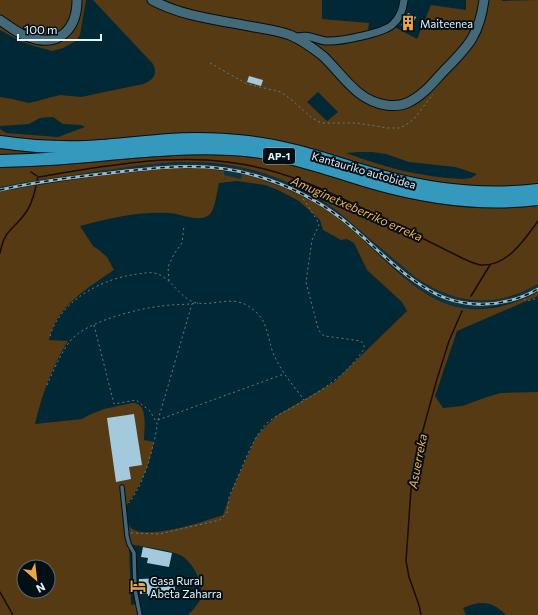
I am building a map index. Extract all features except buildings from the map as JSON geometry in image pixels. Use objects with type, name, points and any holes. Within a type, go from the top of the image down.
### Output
[{"type":"highway","name":"Kantauriko autobidea","points":[[0,142],[35,146],[78,147],[175,139],[254,142],[292,150],[391,179],[439,189],[495,193],[538,190]]},
{"type":"highway","name":"Kantauriko autobidea","points":[[0,161],[82,157],[174,148],[227,148],[276,155],[387,186],[434,197],[484,201],[538,199]]},
{"type":"main road","points":[[0,20],[28,37],[42,40],[52,39],[63,35],[71,27],[76,15],[77,0]]},
{"type":"main road","points":[[152,0],[166,7],[183,12],[278,32],[296,38],[319,54],[355,91],[363,97],[390,106],[403,105],[418,97],[464,49],[472,38],[480,22],[484,0]]},
{"type":"street","points":[[296,38],[304,36],[324,40],[339,40],[389,28],[399,17],[404,0]]},
{"type":"lane","points":[[0,157],[15,161]]},
{"type":"lane","points":[[122,487],[126,532],[129,544],[134,553],[135,590],[140,615]]},
{"type":"path","points":[[210,63],[247,84],[281,92],[291,98],[314,120],[324,123],[356,123],[391,129],[401,127],[414,119],[431,98],[433,92],[430,86]]},
{"type":"path","points":[[126,532],[139,535],[159,534],[206,524],[224,518],[228,512],[229,497],[256,437],[276,416],[329,386],[343,375],[364,349],[364,345],[359,340],[325,336],[319,330],[306,282],[312,240],[319,225],[302,197]]},
{"type":"path","points":[[170,282],[168,277],[168,267],[174,254],[182,243],[184,226]]},
{"type":"path","points":[[50,336],[57,321],[67,307],[102,284],[121,277],[148,273],[160,275],[193,302],[203,303]]},
{"type":"path","points":[[524,299],[527,301],[538,298]]},
{"type":"path","points":[[47,385],[62,354],[72,340],[81,331],[94,325],[150,307],[173,304],[233,301],[244,304],[256,312],[264,323],[274,356],[304,400]]},
{"type":"path","points":[[124,509],[137,490],[151,456],[157,422],[193,302]]},
{"type":"path","points":[[94,325],[114,404],[136,400],[153,413],[157,422]]},
{"type":"path","points":[[157,422],[285,374]]},
{"type":"shaded area","points":[[0,0],[86,0],[80,35],[76,41],[63,48],[52,51],[20,41],[0,30]]},
{"type":"shaded area","points":[[93,0],[322,0],[322,19],[369,23],[368,31],[389,24],[417,39],[431,5],[466,10],[466,0],[538,0],[538,184],[473,187],[438,183],[392,173],[309,149],[97,141],[44,141],[0,137],[0,129],[6,133],[58,137],[85,127],[81,125],[63,124],[53,117],[40,118],[29,124],[0,126],[0,97],[29,103],[60,95],[81,97],[143,84],[154,77],[155,71],[153,64]],"holes":[[[318,92],[338,112],[327,121],[307,102]],[[359,152],[386,154],[409,162],[455,167],[477,174],[471,178],[463,179],[418,174],[375,163],[346,153]]]},
{"type":"shaded area","points":[[0,146],[78,151],[8,156],[0,154]]},
{"type":"shaded area","points":[[162,154],[230,154],[271,159],[393,194],[448,205],[499,206],[538,204],[538,284],[522,292],[491,300],[460,298],[445,293],[415,277],[337,211],[321,200],[304,190],[269,175],[231,166],[192,162],[157,163],[50,178],[0,187],[0,167]]},
{"type":"shaded area","points":[[192,162],[239,167],[275,177],[295,185],[330,206],[415,277],[425,284],[446,294],[470,301],[492,300],[514,296],[538,284],[538,292],[515,302],[486,308],[465,309],[444,303],[418,289],[350,228],[323,208],[275,184],[242,174],[241,179],[223,175],[224,170],[200,168],[162,169],[52,182],[0,192],[0,187],[33,180],[153,164]]},
{"type":"shaded area","points":[[200,168],[224,171],[224,175],[241,179],[242,174],[291,191],[325,209],[404,277],[426,294],[449,305],[475,309],[504,306],[538,292],[538,296],[457,331],[435,396],[443,408],[462,406],[501,393],[538,392],[538,615],[506,615],[496,607],[486,603],[481,603],[463,608],[466,615],[188,615],[199,602],[201,595],[200,582],[194,568],[185,558],[175,553],[129,544],[131,605],[136,604],[138,615],[0,615],[0,192],[37,185],[150,170]],"holes":[[[237,181],[265,185],[299,201],[320,220],[323,230],[341,240],[347,239],[354,243],[367,270],[402,302],[407,311],[334,382],[276,416],[264,428],[256,437],[233,488],[223,515],[175,529],[148,532],[137,531],[130,527],[124,509],[135,493],[143,477],[154,442],[144,440],[145,423],[141,407],[132,403],[104,409],[82,419],[35,424],[48,381],[68,341],[49,340],[52,328],[58,318],[74,299],[94,283],[114,270],[107,257],[93,246],[80,226],[113,218],[147,213],[170,213],[195,218],[205,217],[209,215],[213,209],[219,183]]]},
{"type":"waterway","name":"Amuginetxeberriko erreka","points":[[37,180],[38,177],[84,169],[156,161],[204,160],[247,165],[287,175],[325,190],[464,259],[481,265],[499,262],[507,257],[521,243],[538,221]]},
{"type":"waterway","points":[[31,172],[37,176]]},
{"type":"waterway","name":"Amuginetxeberriko erreka","points":[[0,253],[6,235],[29,208],[36,186]]},
{"type":"waterway","name":"Asuerreka","points":[[471,296],[490,265]]},
{"type":"waterway","name":"Asuerreka","points":[[421,615],[409,577],[406,561],[411,489],[418,448],[437,379],[449,341],[462,311]]},
{"type":"waterway","name":"Amuginetxeberriko erreka","points":[[0,592],[13,615]]},
{"type":"railway","points":[[0,190],[63,179],[160,168],[199,167],[238,171],[280,184],[323,206],[353,228],[406,275],[417,283],[442,296],[455,301],[469,303],[498,303],[512,300],[538,289]]},
{"type":"place","name":"Maiteenea","points":[[408,23]]},
{"type":"place","name":"Casa Rural Abeta Zaharra","points":[[138,586]]}]
